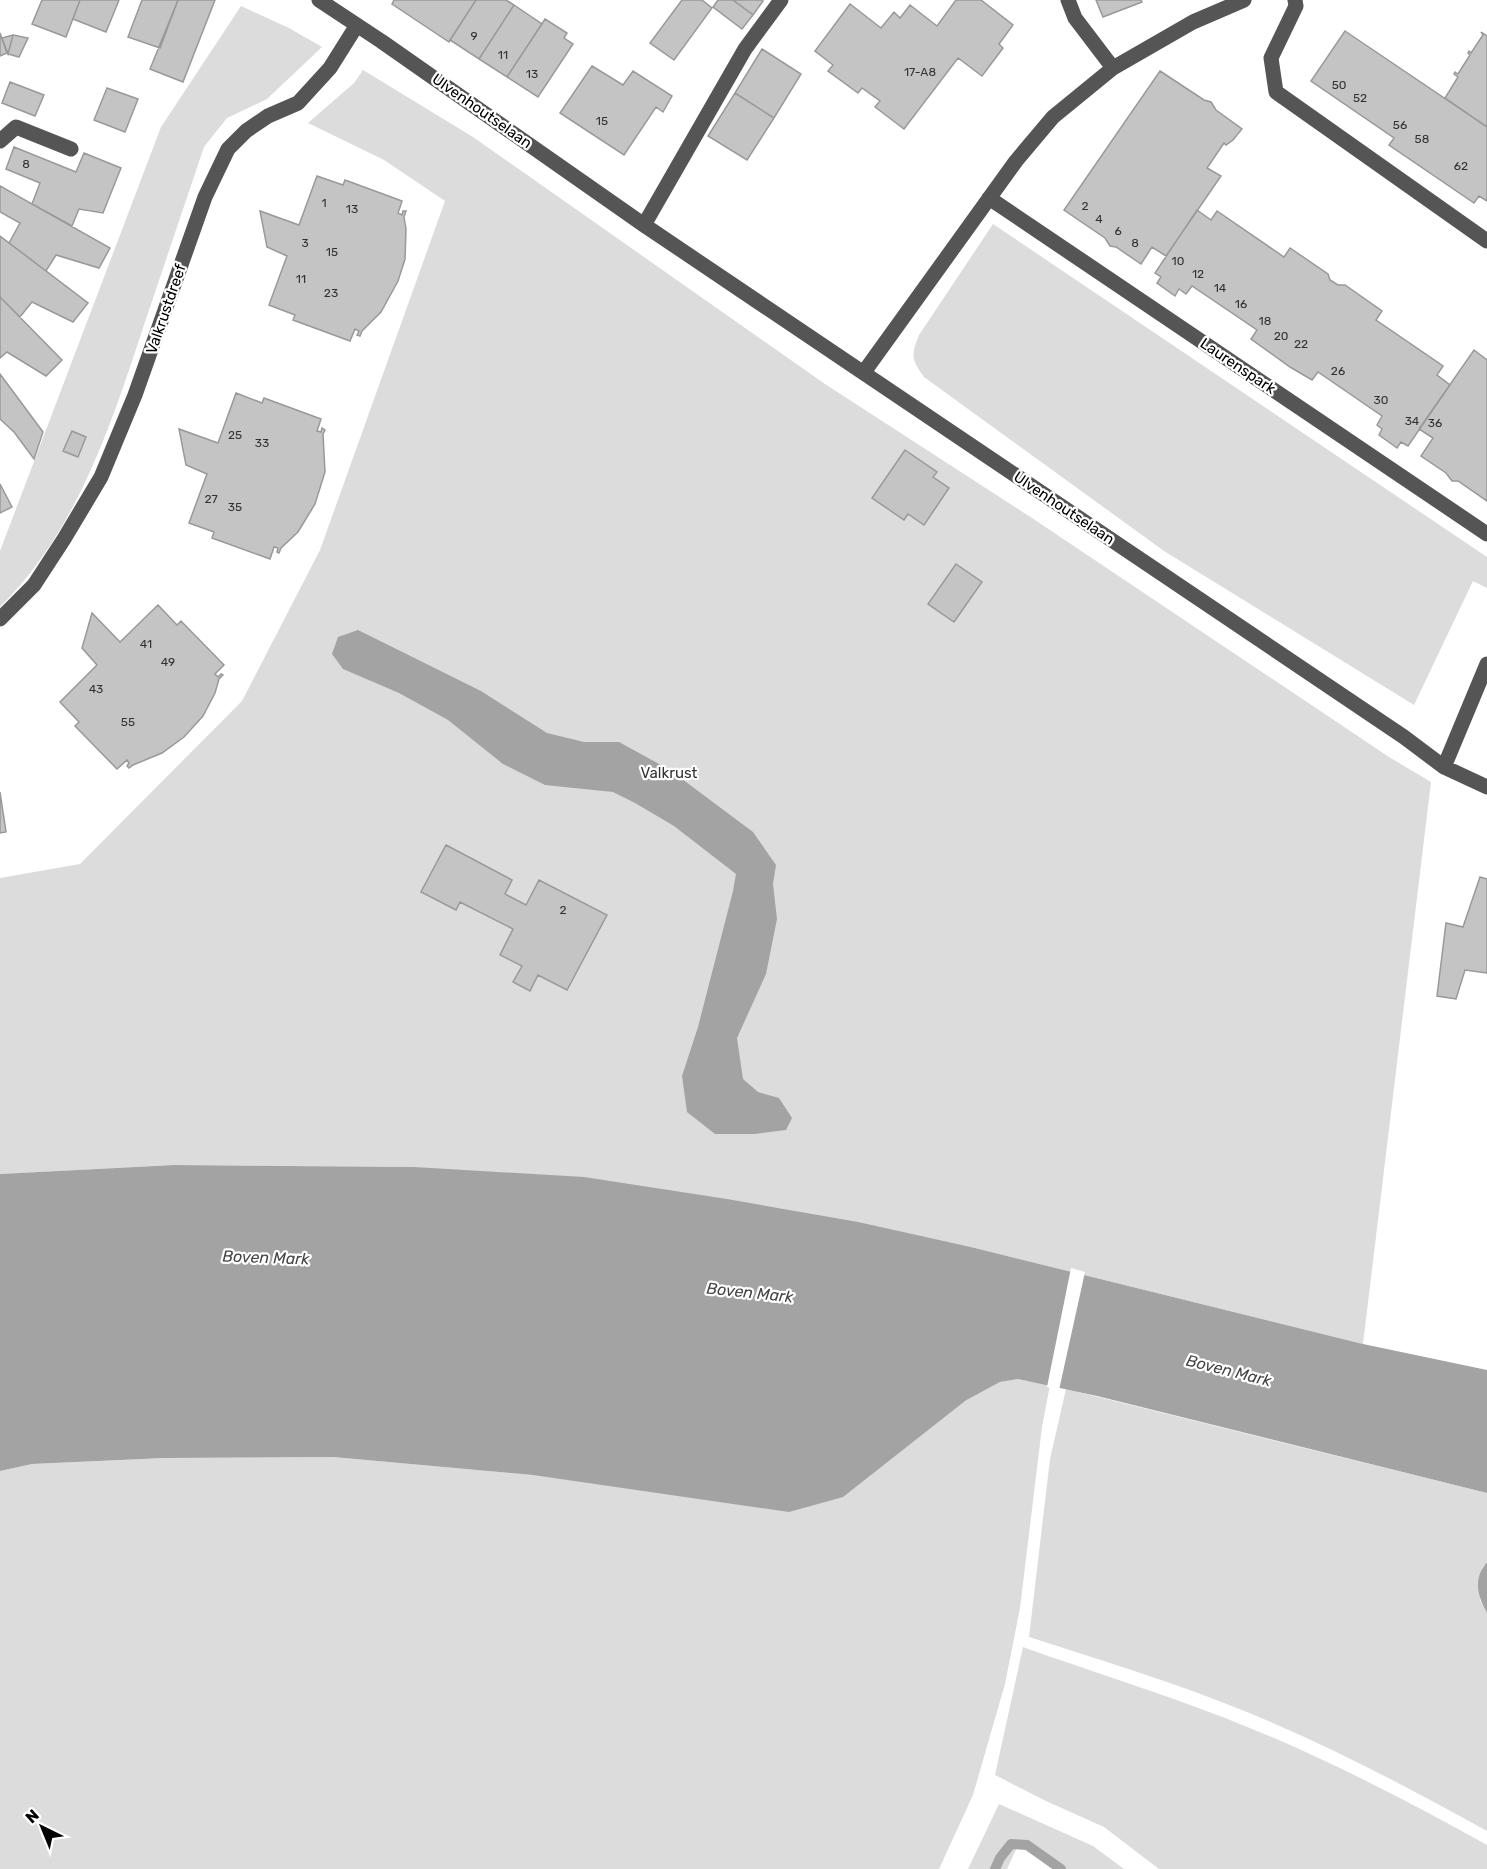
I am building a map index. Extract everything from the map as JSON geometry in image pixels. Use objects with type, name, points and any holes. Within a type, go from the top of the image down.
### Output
[{"type":"street","name":"Ulvenhoutselaan","points":[[319,0],[644,225],[1404,737],[1444,767],[1487,787]]},
{"type":"street","points":[[644,225],[745,50],[781,0]]},
{"type":"street","points":[[1068,0],[1075,18],[1113,68]]},
{"type":"street","points":[[864,372],[989,198],[1053,117],[1113,68],[1193,22],[1244,0]]},
{"type":"street","points":[[1295,0],[1296,6],[1271,58],[1276,92],[1487,241]]},
{"type":"street","name":"Valkrustdreef","points":[[0,619],[34,585],[101,477],[135,395],[205,197],[228,149],[246,131],[268,116],[298,103],[330,68],[357,25]]},
{"type":"street","points":[[0,141],[16,127],[71,149]]},
{"type":"street","name":"Laurenspark","points":[[989,198],[1487,534]]},
{"type":"street","points":[[1444,767],[1487,664]]},
{"type":"green space","points":[[241,6],[289,28],[322,47],[267,99],[227,118],[204,147],[118,401],[88,475],[71,511],[50,545],[27,577],[0,607],[0,551],[161,127]]},
{"type":"green space","name":"Valkrust","points":[[363,70],[473,137],[825,384],[1035,520],[1389,757],[1431,782],[1363,1344],[975,1248],[414,1167],[174,1165],[0,1174],[0,878],[80,864],[242,701],[320,550],[445,201],[384,160],[308,123],[354,83]]},
{"type":"green space","points":[[993,224],[1487,557],[1487,588],[1473,581],[1414,705],[1164,551],[924,377],[914,357],[919,335]]},
{"type":"green space","points":[[1018,1379],[1050,1385],[1042,1427],[1020,1608],[1005,1684],[973,1795],[939,1869],[0,1869],[0,1471],[32,1464],[164,1458],[333,1457],[533,1475],[965,1401],[1000,1382]]},
{"type":"green space","points":[[1066,1389],[1487,1493],[1487,1562],[1482,1568],[1480,1600],[1487,1613],[1487,1831],[1423,1796],[1292,1731],[1176,1685],[1029,1637],[1050,1459]]},
{"type":"green space","points":[[1023,1647],[1200,1708],[1325,1761],[1391,1793],[1487,1845],[1487,1869],[1159,1869],[1104,1827],[995,1775]]},
{"type":"green space","points":[[999,1804],[1093,1846],[1124,1869],[1059,1869],[1020,1841],[1007,1869],[968,1869]]},
{"type":"water","points":[[358,630],[481,691],[547,733],[584,742],[619,742],[670,770],[753,832],[776,865],[773,884],[777,919],[766,974],[737,1038],[743,1079],[758,1092],[779,1098],[792,1118],[786,1130],[755,1134],[715,1134],[687,1112],[682,1076],[698,1027],[736,874],[674,826],[635,803],[613,792],[545,785],[503,764],[448,720],[399,693],[343,669],[332,654],[338,637]]},
{"type":"water","name":"Boven Mark","points":[[174,1165],[414,1167],[584,1177],[727,1199],[858,1222],[975,1248],[1363,1344],[1487,1370],[1487,1493],[1097,1396],[1018,1379],[1000,1382],[965,1401],[843,1497],[789,1512],[533,1475],[333,1457],[164,1458],[32,1464],[0,1471],[0,1174]]},
{"type":"water","points":[[1487,1562],[1487,1613],[1479,1593],[1478,1581]]},
{"type":"pier","points":[[1071,1268],[1085,1272],[1059,1390],[1047,1387]]},
{"type":"building","points":[[42,0],[80,0],[66,37],[32,24]]},
{"type":"building","points":[[80,0],[119,0],[106,32],[73,19]]},
{"type":"building","points":[[142,0],[178,0],[160,48],[128,37]]},
{"type":"building","points":[[178,0],[215,0],[183,82],[150,69]]},
{"type":"building","points":[[394,0],[476,0],[449,42],[392,4]]},
{"type":"building","points":[[476,0],[506,0],[514,5],[479,59],[450,40]]},
{"type":"building","points":[[682,0],[702,0],[712,8],[674,60],[650,43]]},
{"type":"building","points":[[718,0],[733,0],[753,15],[742,29],[713,7]]},
{"type":"building","points":[[733,0],[762,0],[763,1],[753,15]]},
{"type":"building","points":[[956,0],[981,0],[1013,25],[999,44],[1003,48],[982,76],[958,58],[904,129],[875,107],[880,101],[862,88],[858,93],[828,71],[833,65],[815,51],[850,4],[881,28],[894,12],[900,18],[910,5],[937,26]]},
{"type":"building","points":[[1096,0],[1141,0],[1142,2],[1103,17]]},
{"type":"building","points":[[514,5],[542,24],[507,77],[479,59]]},
{"type":"building","points":[[545,19],[567,33],[564,38],[573,44],[538,97],[507,77]]},
{"type":"building","points":[[1345,31],[1487,127],[1487,201],[1479,196],[1474,203],[1389,145],[1394,138],[1311,81]]},
{"type":"building","points":[[1481,32],[1487,36],[1487,127],[1445,98],[1458,77],[1454,74],[1455,72],[1458,74],[1470,55],[1469,51],[1471,53],[1483,35]]},
{"type":"building","points":[[0,33],[7,53],[0,56]]},
{"type":"building","points":[[13,35],[8,54],[2,38]]},
{"type":"building","points":[[13,35],[28,38],[19,57],[8,54]]},
{"type":"building","points":[[762,49],[801,74],[774,118],[735,93]]},
{"type":"building","points":[[592,66],[623,85],[633,71],[672,96],[663,112],[656,107],[624,155],[560,113]]},
{"type":"building","points":[[1160,71],[1204,100],[1211,102],[1216,110],[1242,129],[1233,140],[1226,145],[1224,143],[1207,168],[1221,176],[1166,256],[1152,247],[1141,264],[1116,247],[1110,246],[1105,238],[1064,210]]},
{"type":"building","points":[[10,82],[44,95],[35,116],[2,103]]},
{"type":"building","points":[[107,88],[138,99],[125,132],[94,120]]},
{"type":"building","points":[[735,93],[774,118],[747,160],[708,136]]},
{"type":"building","points":[[14,147],[76,172],[84,153],[121,168],[103,213],[79,209],[72,226],[32,204],[40,183],[6,169]]},
{"type":"building","points":[[317,176],[343,185],[345,180],[402,201],[398,213],[402,215],[403,211],[406,211],[404,217],[405,259],[398,281],[381,312],[360,336],[357,335],[359,331],[355,329],[350,341],[293,320],[295,315],[269,305],[287,256],[267,247],[260,211],[299,225]]},
{"type":"building","points":[[0,186],[110,248],[99,268],[56,255],[46,271],[9,243],[20,223],[0,212]]},
{"type":"building","points":[[1197,210],[1211,220],[1217,211],[1284,257],[1290,248],[1328,274],[1330,280],[1338,285],[1345,285],[1382,311],[1376,320],[1443,366],[1437,375],[1450,385],[1408,446],[1401,442],[1397,448],[1379,435],[1382,429],[1377,425],[1382,416],[1318,372],[1312,380],[1290,367],[1251,339],[1257,330],[1192,286],[1186,294],[1179,289],[1175,296],[1157,283],[1161,277],[1155,273]]},
{"type":"building","points":[[0,236],[88,303],[73,322],[32,302],[20,317],[0,297]]},
{"type":"building","points":[[0,297],[62,360],[46,376],[7,352],[0,358]]},
{"type":"building","points":[[1474,350],[1487,360],[1487,501],[1458,481],[1452,481],[1446,473],[1421,456],[1433,438],[1419,429]]},
{"type":"building","points":[[0,374],[43,432],[34,459],[14,432],[0,419]]},
{"type":"building","points":[[236,393],[262,403],[264,398],[321,419],[317,431],[321,432],[322,428],[325,430],[323,434],[325,472],[315,504],[298,532],[281,548],[279,553],[278,548],[274,547],[270,559],[212,538],[214,532],[189,523],[207,474],[186,465],[179,429],[218,443]]},
{"type":"building","points":[[72,431],[86,437],[78,457],[63,451]]},
{"type":"building","points":[[905,450],[937,472],[933,477],[949,488],[924,525],[908,514],[904,520],[872,498]]},
{"type":"building","points":[[0,484],[12,507],[0,513]]},
{"type":"building","points":[[956,564],[982,582],[954,622],[928,604]]},
{"type":"building","points":[[158,605],[177,625],[181,621],[224,665],[215,674],[218,677],[223,675],[219,679],[215,693],[203,716],[184,737],[162,753],[129,768],[127,760],[117,769],[75,726],[79,722],[60,702],[97,665],[82,648],[92,613],[120,642]]},
{"type":"building","points":[[0,792],[6,832],[0,833]]},
{"type":"building","points":[[446,845],[512,880],[505,894],[526,905],[539,880],[607,915],[567,990],[538,975],[530,991],[513,982],[522,966],[500,955],[513,929],[460,902],[456,910],[421,892]]},
{"type":"building","points":[[1480,877],[1487,879],[1487,973],[1465,970],[1456,999],[1437,996],[1446,923],[1463,927]]},
{"type":"waterway","points":[[995,1869],[1011,1844],[1027,1845],[1061,1869]]}]
